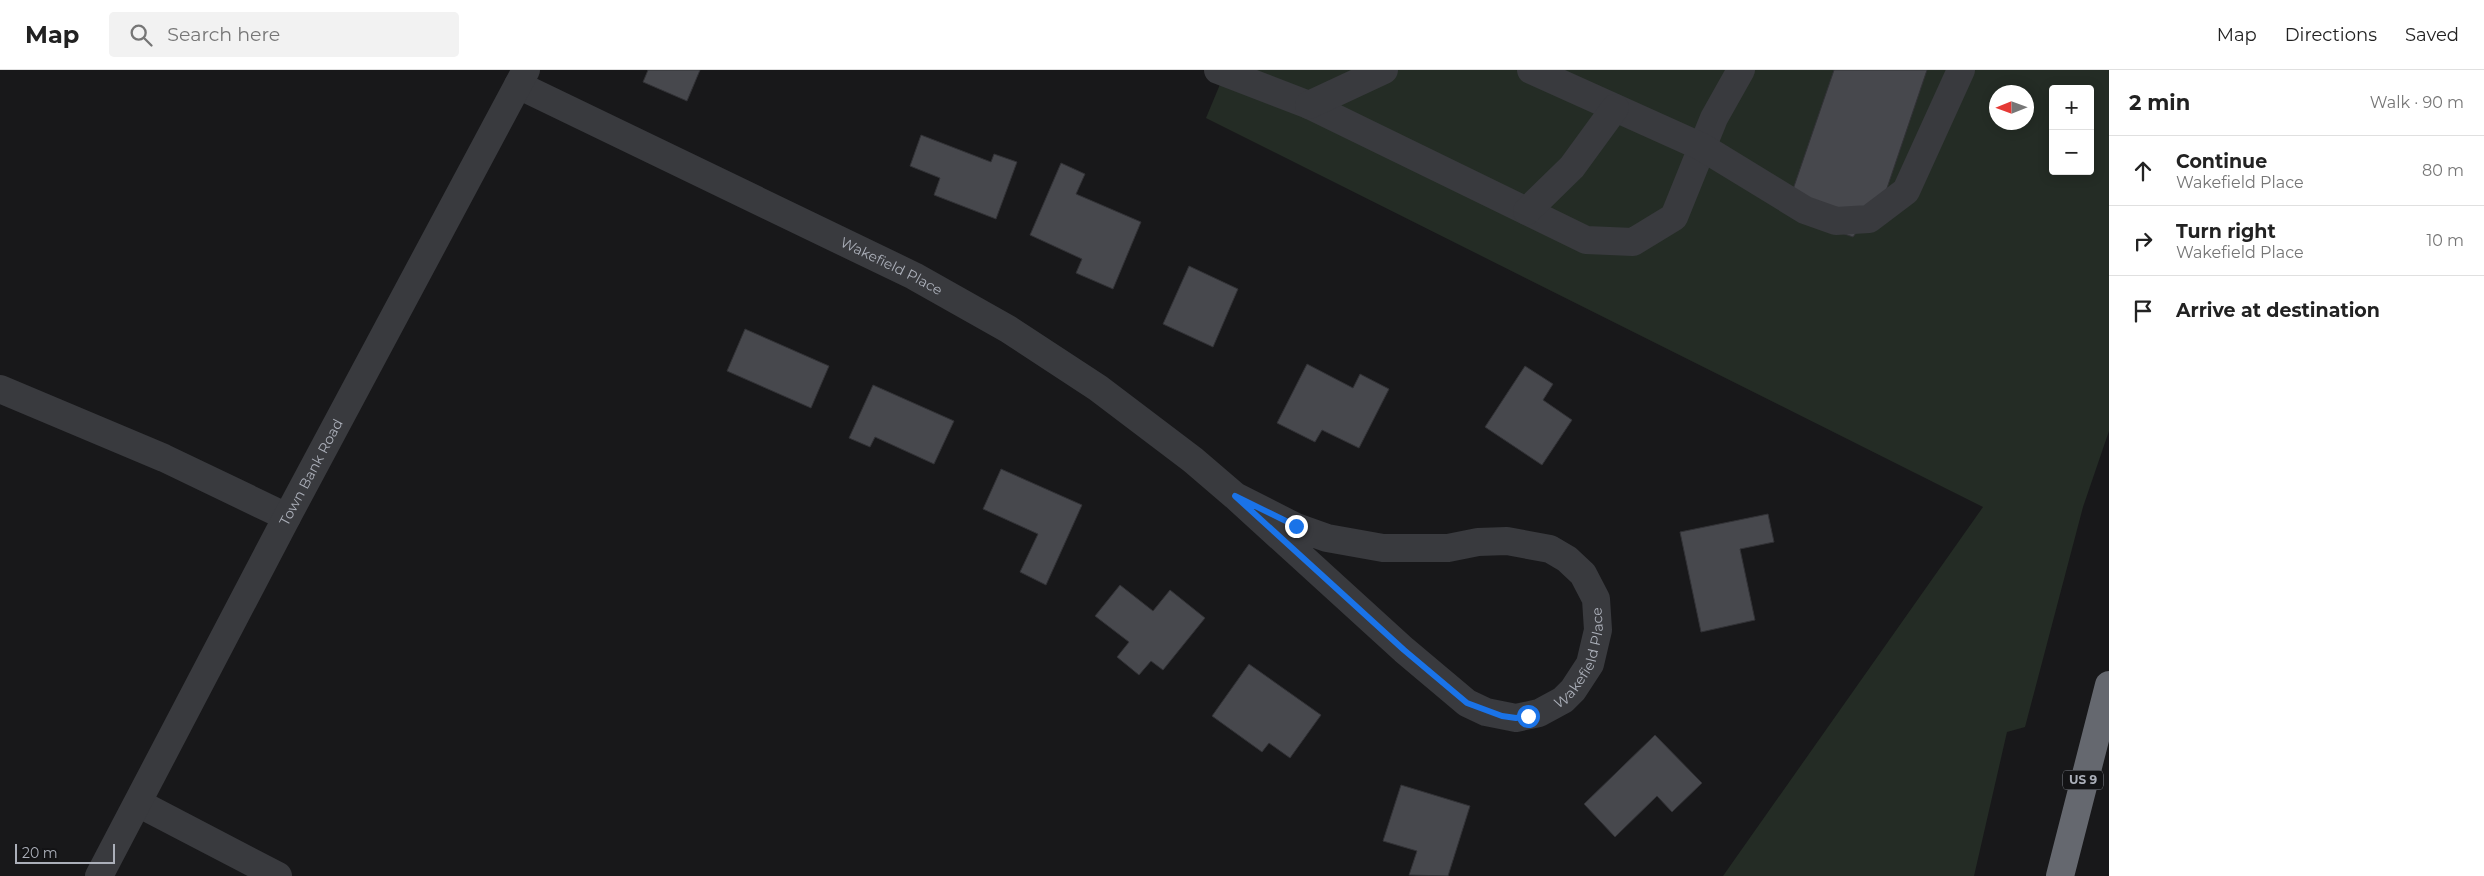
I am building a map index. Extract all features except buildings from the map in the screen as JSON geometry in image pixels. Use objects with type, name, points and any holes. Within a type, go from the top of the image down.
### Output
[{"type":"highway","name":"US 9","points":[[2060,876],[2109,685]]},
{"type":"street","points":[[1218,70],[1309,105],[1586,240],[1633,242],[1674,217],[1714,118],[1741,70]]},
{"type":"street","points":[[1309,105],[1384,70]]},
{"type":"street","points":[[1531,70],[1702,147],[1804,210],[1836,221],[1869,219],[1906,191],[1961,70]]},
{"type":"street","name":"Wakefield Place","points":[[522,78],[914,276],[1008,329],[1098,388],[1235,496],[1404,650],[1467,703],[1486,712],[1516,718],[1550,708],[1573,690],[1590,664],[1598,630],[1596,599],[1583,574],[1567,559],[1550,549],[1507,542],[1478,542],[1448,548],[1383,548],[1320,535],[1296,526],[1235,496]]},
{"type":"street","name":"Town Bank Road","points":[[100,876],[287,517],[522,78]]},
{"type":"street","points":[[1527,211],[1572,167],[1615,108]]},
{"type":"street","points":[[0,389],[164,458],[287,517]]},
{"type":"street","points":[[138,803],[278,876]]},
{"type":"shaded area","points":[[1226,70],[2109,70],[2109,431],[2083,507],[2025,727],[2007,732],[1974,876],[1723,876],[1983,507],[1206,118]]},
{"type":"route","points":[[1296,526],[1235,496],[1276,536],[1336,587],[1404,650],[1467,703],[1486,712],[1502,716],[1516,718],[1528,716]]}]
